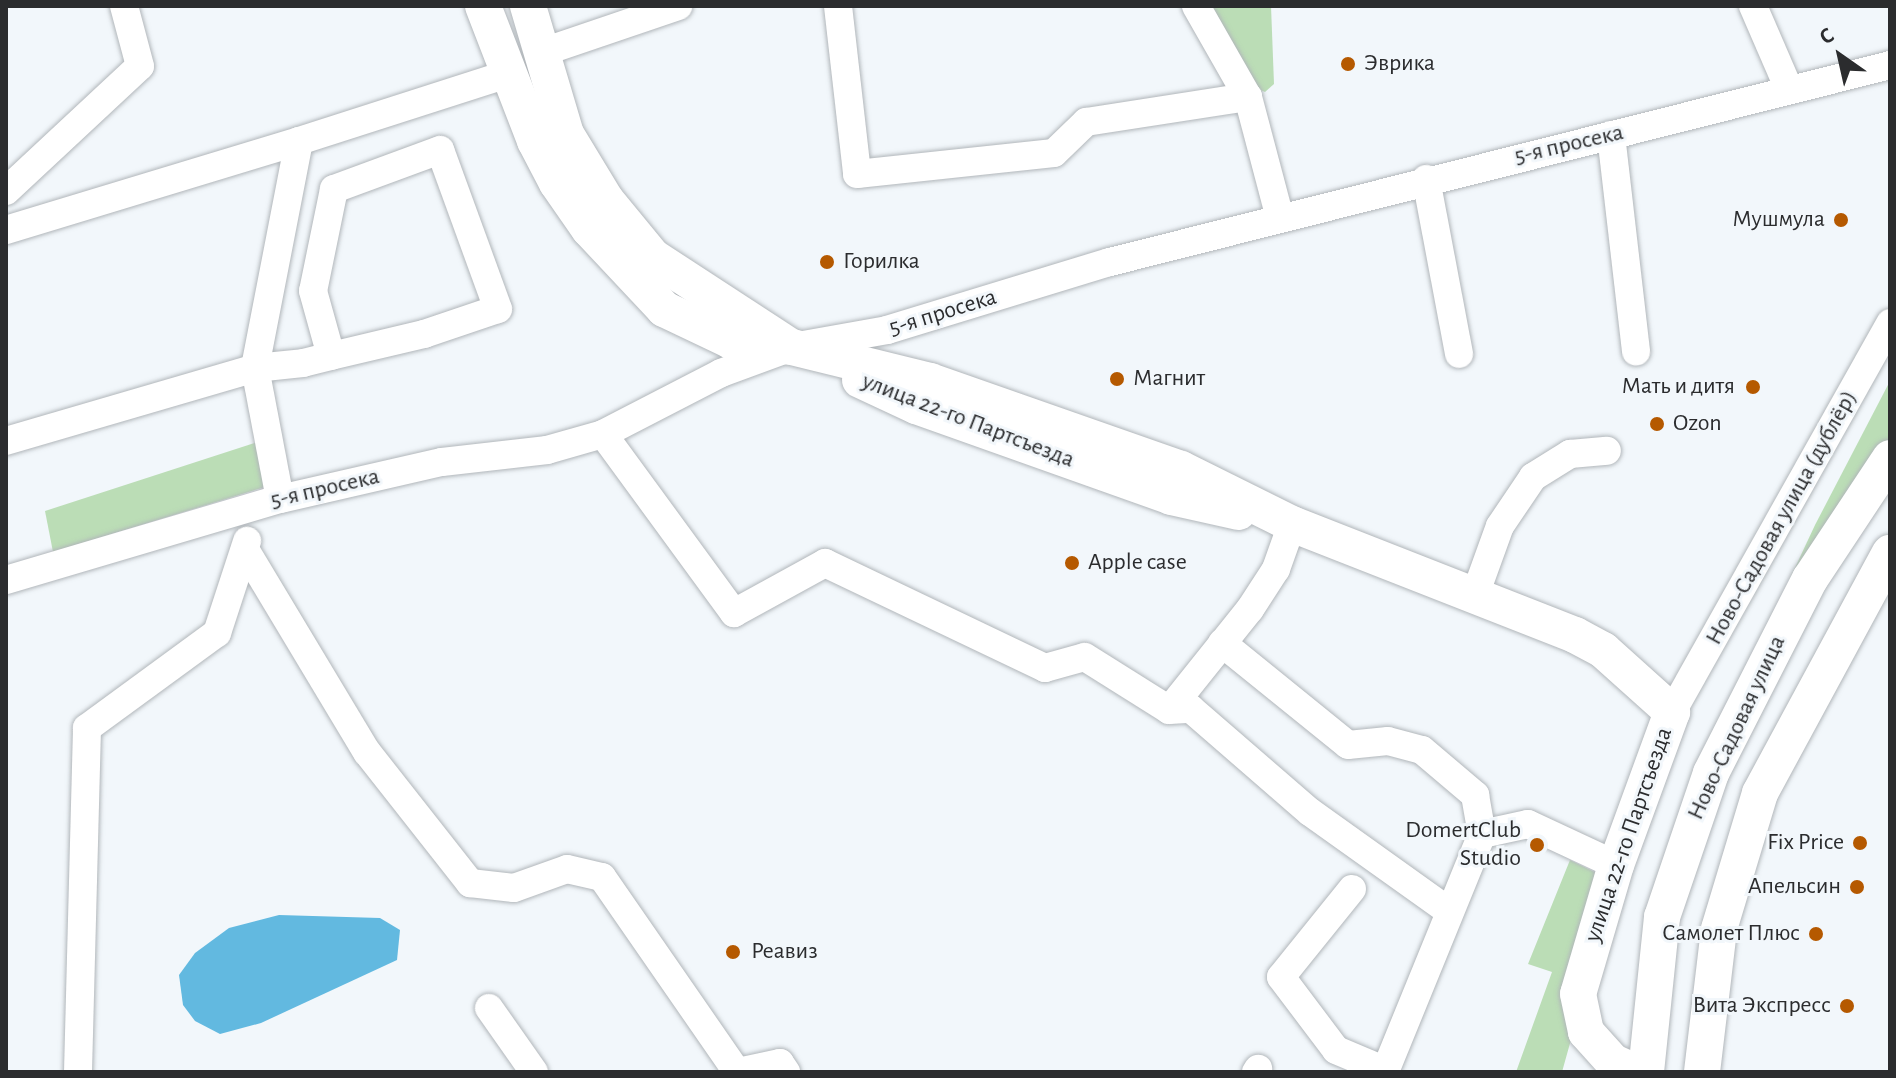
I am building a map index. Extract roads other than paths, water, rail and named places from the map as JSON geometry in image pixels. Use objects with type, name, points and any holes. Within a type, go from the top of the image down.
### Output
[{"type":"main road","points":[[483,6],[508,74],[557,183],[589,229],[664,309],[731,341],[792,347]]},
{"type":"main road","points":[[528,6],[566,134],[606,200],[653,257],[792,347]]},
{"type":"main road","name":"улица 22-го Партсъезда","points":[[792,347],[916,406],[1171,497],[1292,524],[1475,595],[1603,650],[1672,712],[1616,865],[1578,994],[1586,1032],[1613,1062],[1635,1072]]},
{"type":"main road","name":"Ново-Садовая улица","points":[[1646,1072],[1662,917],[1711,773],[1810,579],[1890,458]]},
{"type":"main road","name":"Ново-Садовая улица","points":[[1702,1072],[1719,929],[1751,822],[1781,751],[1851,617],[1890,553]]},
{"type":"street","points":[[6,191],[140,66],[124,6]]},
{"type":"street","points":[[543,52],[678,6]]},
{"type":"street","points":[[838,6],[857,174],[1054,153],[1086,122],[1248,97]]},
{"type":"street","points":[[1196,6],[1248,97],[1280,218]]},
{"type":"street","points":[[1753,6],[1789,89]]},
{"type":"street","name":"5-я просека","points":[[6,580],[280,499],[442,462],[547,450],[603,434],[721,373],[792,347],[887,330],[1110,262],[1426,179],[1890,65]]},
{"type":"street","points":[[6,230],[508,74]]},
{"type":"street","points":[[1611,135],[1636,352]]},
{"type":"street","points":[[280,499],[255,368],[299,141]]},
{"type":"street","points":[[6,441],[255,368],[331,356],[424,334],[498,309],[440,150],[334,189],[313,291],[331,356]]},
{"type":"street","points":[[1426,179],[1459,354]]},
{"type":"street","name":"Ново-Садовая улица (дублёр)","points":[[1672,712],[1890,323]]},
{"type":"street","points":[[603,434],[734,613],[825,563],[1045,668],[1085,657],[1169,710],[1191,709],[1310,812],[1449,911]]},
{"type":"street","points":[[1475,595],[1500,526],[1533,477],[1570,454],[1607,451]]},
{"type":"street","points":[[78,1072],[87,728],[217,633],[246,551],[248,508]]},
{"type":"street","points":[[1169,710],[1276,569],[1292,524]]},
{"type":"street","points":[[246,551],[367,752],[470,883],[514,888],[567,869],[602,877],[738,1072],[780,1063],[786,1072]]},
{"type":"street","points":[[1222,643],[1348,745],[1388,741],[1422,750],[1475,795],[1482,834],[1386,1072],[1336,1050],[1281,977],[1352,889]]},
{"type":"street","points":[[1482,834],[1528,824],[1616,865]]},
{"type":"street","points":[[489,1008],[534,1072]]},
{"type":"water","points":[[279,915],[380,918],[400,930],[397,960],[261,1023],[220,1034],[195,1021],[183,1005],[179,975],[195,953],[229,928]]},
{"type":"place","name":"Эврика","points":[[1348,64]]},
{"type":"place","name":"Мушмула","points":[[1841,220]]},
{"type":"place","name":"Горилка","points":[[827,262]]},
{"type":"place","name":"Магнит","points":[[1117,379]]},
{"type":"place","name":"Мать и дитя","points":[[1753,387]]},
{"type":"place","name":"Ozon","points":[[1657,424]]},
{"type":"place","name":"Apple case","points":[[1072,563]]},
{"type":"place","name":"Fix Price","points":[[1860,843]]},
{"type":"place","name":"DomertClub Studio","points":[[1537,845]]},
{"type":"place","name":"Апельсин","points":[[1857,887]]},
{"type":"place","name":"Самолет Плюс","points":[[1816,934]]},
{"type":"place","name":"Реавиз","points":[[733,952]]},
{"type":"place","name":"Вита Экспресс","points":[[1847,1006]]}]
